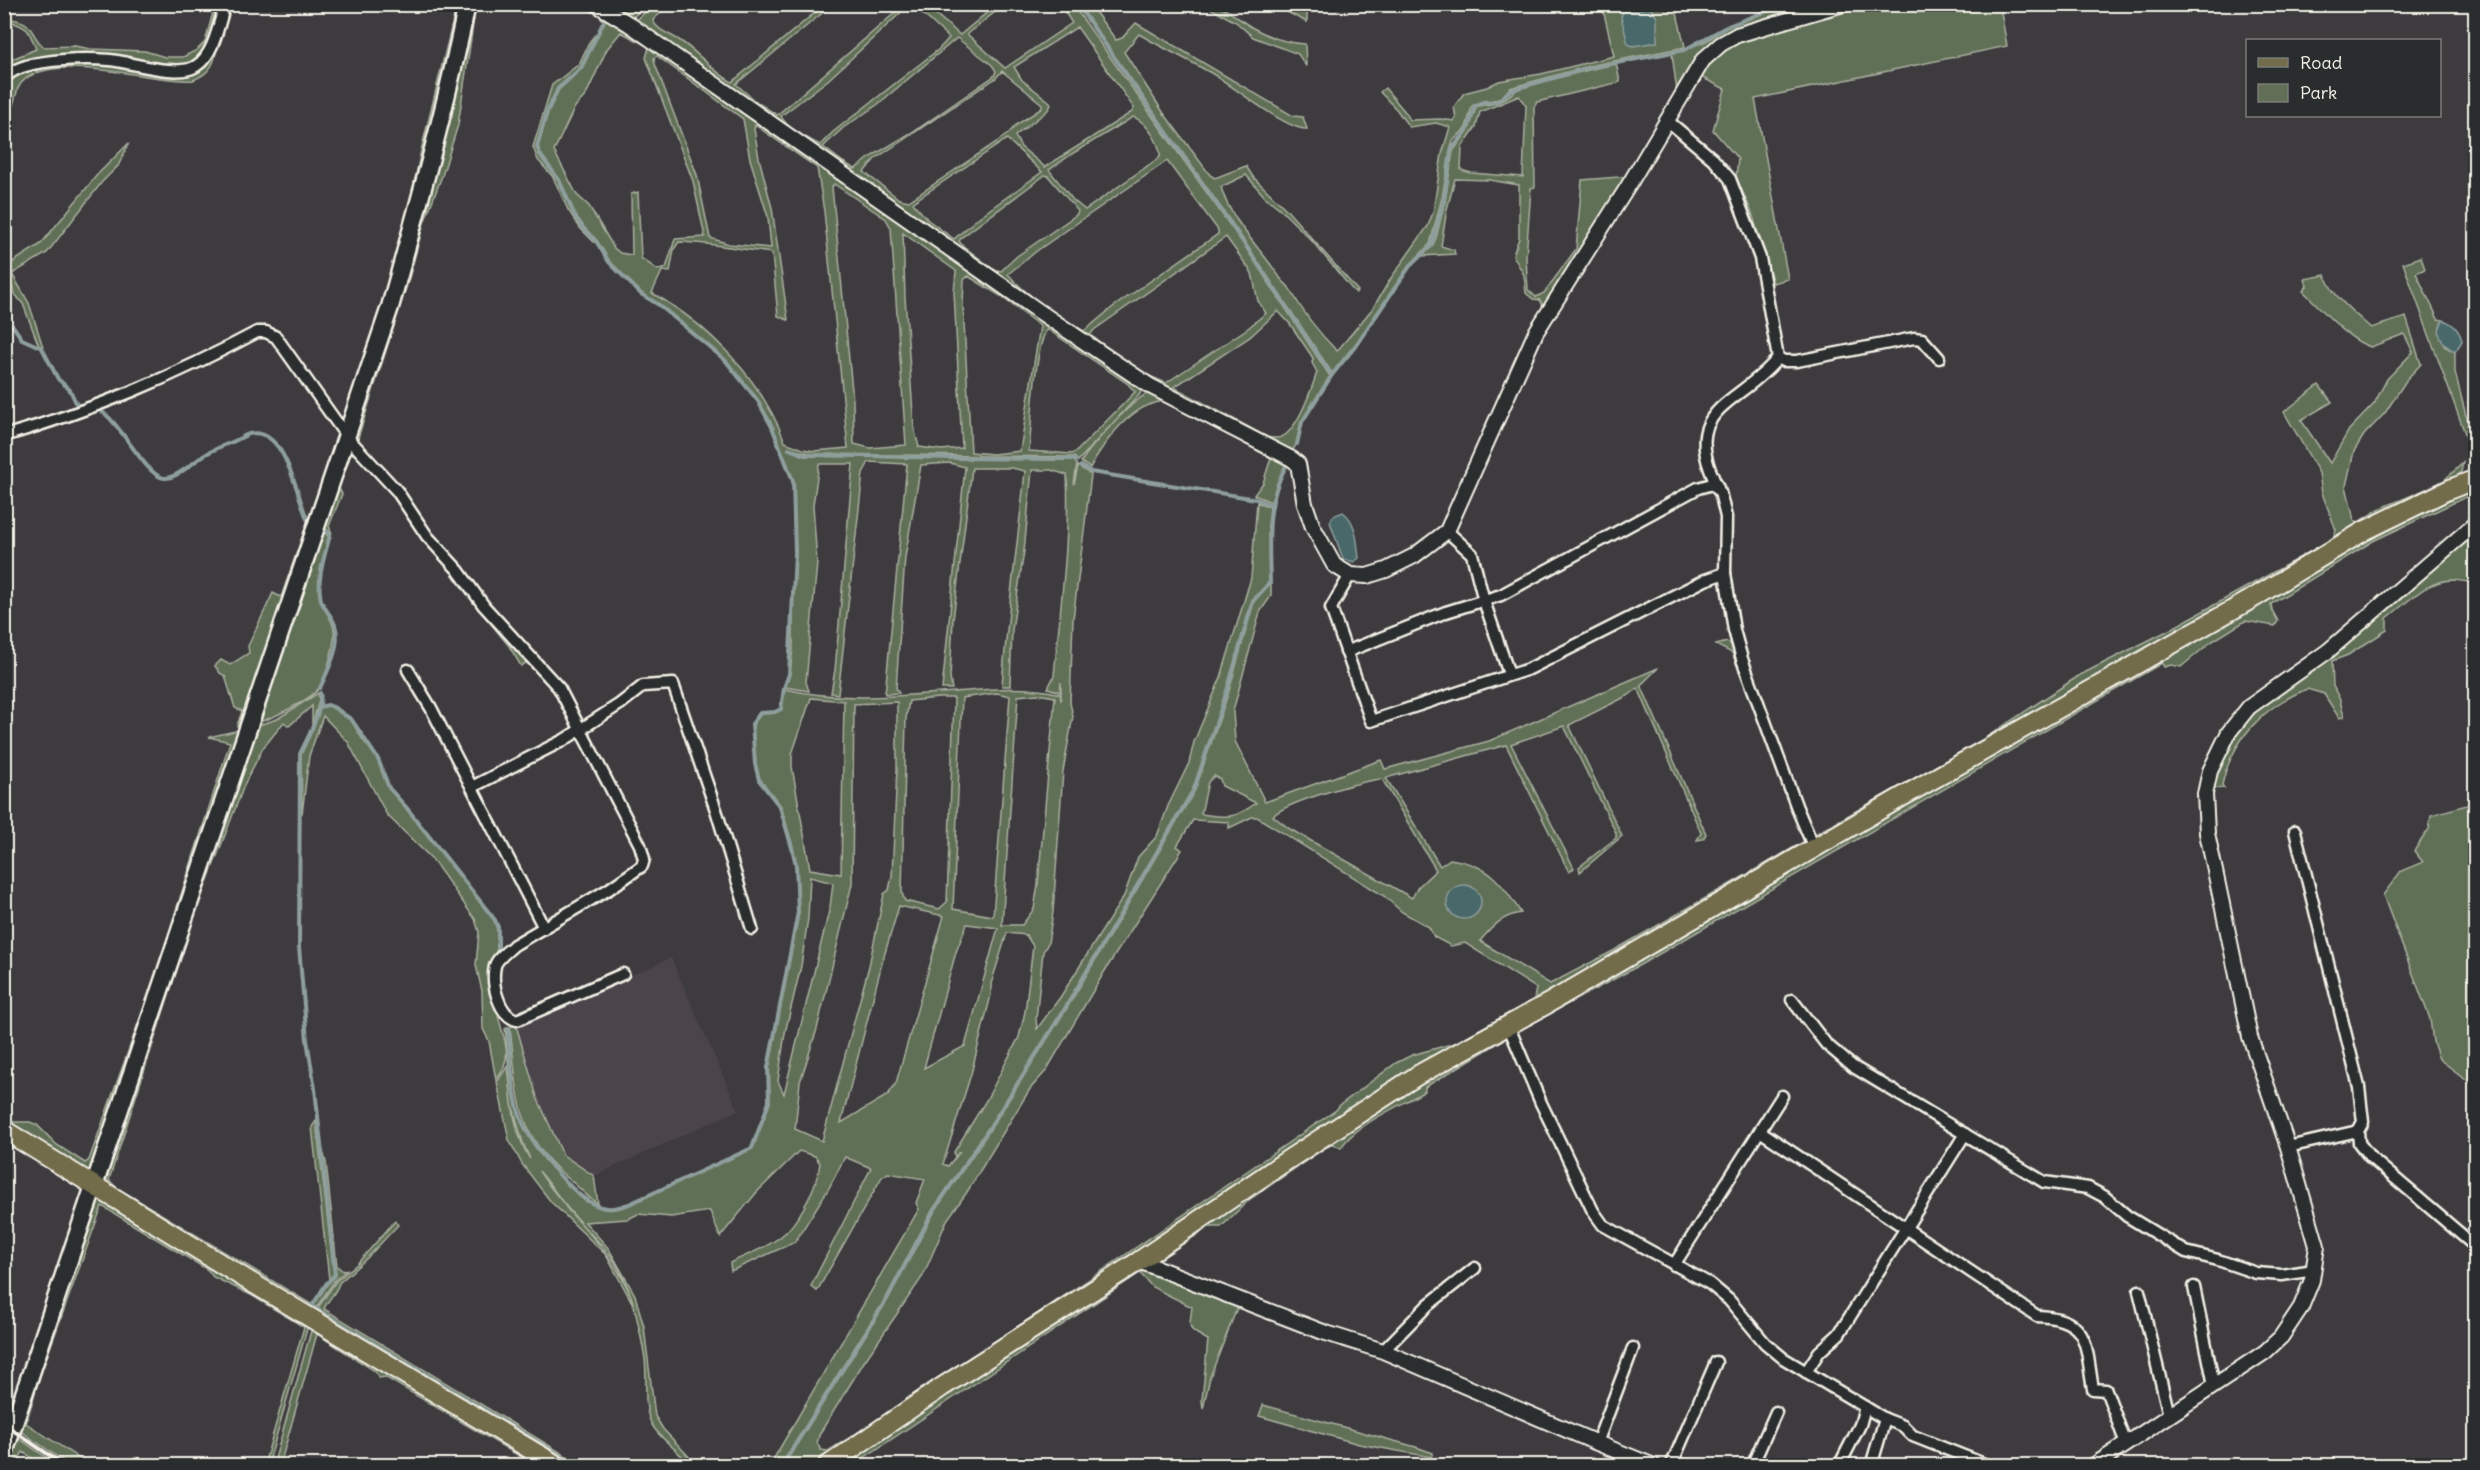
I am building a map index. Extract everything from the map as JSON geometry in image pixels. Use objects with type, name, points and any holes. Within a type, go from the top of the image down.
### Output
[{"type":"main road","points":[[4,1454],[390,307],[452,80],[467,4]]},
{"type":"main road","points":[[827,1466],[942,1387],[1139,1261],[1418,1074],[1508,1026],[1814,848],[2250,600],[2364,531],[2475,479]]},
{"type":"main road","points":[[4,1130],[244,1278],[558,1466]]},
{"type":"street","points":[[4,79],[16,68],[76,59],[109,60],[183,70],[196,67],[210,49],[225,4]]},
{"type":"street","points":[[596,4],[629,24],[1040,312],[1150,386],[1292,459],[1298,464],[1305,504],[1313,527],[1334,566],[1350,575],[1367,576],[1386,570],[1414,556],[1447,531],[1536,332],[1668,121],[1697,69],[1721,44],[1758,27],[1842,4]]},
{"type":"street","points":[[1668,121],[1713,159],[1730,179],[1760,258],[1778,358]]},
{"type":"street","points":[[4,436],[74,416],[168,378],[257,332],[266,332],[276,337],[347,437],[397,491],[427,536],[458,570],[484,606],[559,688],[640,845],[644,860],[642,866],[609,889],[514,945],[502,956],[495,966],[498,998],[502,1010],[509,1018],[517,1020],[623,974]]},
{"type":"street","points":[[1778,358],[1784,361],[1797,361],[1914,338],[1922,339],[1939,358]]},
{"type":"street","points":[[1778,358],[1717,411],[1703,440],[1708,469],[1720,492],[1726,517],[1725,573],[1734,630],[1742,659],[1814,848]]},
{"type":"street","points":[[1346,652],[1446,612],[1501,595],[1698,488],[1712,484],[1720,492]]},
{"type":"street","points":[[2093,1466],[2265,1352],[2281,1337],[2301,1307],[2317,1256],[2315,1234],[2250,1037],[2239,989],[2207,833],[2205,794],[2210,771],[2229,732],[2249,707],[2328,651],[2475,523]]},
{"type":"street","points":[[1447,531],[1472,554],[1484,601],[1509,674]]},
{"type":"street","points":[[1350,575],[1331,608],[1371,721],[1529,669],[1705,580],[1725,573]]},
{"type":"street","points":[[408,670],[472,787],[544,928]]},
{"type":"street","points":[[472,787],[564,740],[620,704],[643,686],[673,684],[713,802],[752,929]]},
{"type":"street","points":[[2295,831],[2359,1087],[2363,1122],[2358,1131],[2359,1143],[2370,1156],[2475,1246]]},
{"type":"street","points":[[1792,1000],[1826,1044],[1852,1066],[2044,1182],[2088,1188],[2105,1197],[2127,1216],[2186,1252],[2256,1273],[2282,1275],[2314,1270]]},
{"type":"street","points":[[1508,1026],[1541,1103],[1593,1211],[1603,1225],[1710,1284],[1729,1300],[1765,1343],[1783,1358],[1885,1419],[1903,1426],[1913,1436],[1989,1466]]},
{"type":"street","points":[[1674,1265],[1782,1096]]},
{"type":"street","points":[[1760,1131],[2037,1316],[2060,1317],[2076,1328],[2084,1338],[2092,1389],[2106,1390],[2126,1444]]},
{"type":"street","points":[[2288,1147],[2358,1131]]},
{"type":"street","points":[[1806,1372],[1819,1352],[1839,1334],[1965,1134]]},
{"type":"street","points":[[1139,1261],[1323,1332],[1383,1351],[1654,1466]]},
{"type":"street","points":[[1383,1351],[1428,1305],[1475,1268]]},
{"type":"street","points":[[2194,1287],[2214,1385]]},
{"type":"street","points":[[2139,1291],[2169,1415]]},
{"type":"street","points":[[1597,1443],[1633,1348]]},
{"type":"street","points":[[1671,1466],[1716,1362]]},
{"type":"street","points":[[1839,1466],[1860,1425],[1865,1407]]},
{"type":"street","points":[[1752,1466],[1776,1412]]},
{"type":"street","points":[[1871,1466],[1885,1419]]},
{"type":"shaded area","points":[[671,958],[738,1110],[594,1176],[564,1155],[537,1097],[516,1025]]},
{"type":"green space","points":[[1789,4],[1832,5],[1728,37],[1678,99],[1672,54],[1706,41],[1728,27]]},
{"type":"green space","points":[[215,5],[221,5],[208,44],[201,56],[185,68],[85,55],[5,73],[5,62],[36,49],[26,29],[5,19],[27,24],[44,47],[75,46],[91,49],[145,51],[165,57],[183,57],[197,50],[205,42]]},
{"type":"green space","points":[[472,5],[476,5],[458,125],[424,223],[408,282],[356,444],[352,440]]},
{"type":"green space","points":[[584,5],[590,5],[1142,389],[1140,394],[1078,461],[1074,457],[814,454],[789,449],[804,456],[1073,460],[1077,464],[1074,484],[1078,466],[1091,475],[1073,619],[1070,703],[1073,716],[1063,771],[1053,912],[1048,943],[1043,952],[1037,1029],[1061,996],[1124,896],[1138,857],[1157,836],[1168,806],[1189,763],[1194,742],[1221,677],[1251,578],[1257,502],[1270,507],[1268,526],[1270,582],[1252,600],[1227,691],[1193,789],[1065,1007],[987,1130],[932,1211],[886,1298],[781,1465],[770,1465],[919,1209],[916,1203],[925,1179],[888,1173],[882,1177],[817,1291],[811,1286],[871,1168],[845,1157],[829,1188],[795,1242],[731,1271],[730,1263],[776,1240],[794,1223],[816,1181],[820,1163],[815,1156],[799,1151],[757,1192],[720,1237],[710,1211],[671,1217],[638,1214],[628,1219],[585,1222],[609,1249],[635,1295],[644,1327],[655,1416],[663,1429],[695,1465],[689,1465],[656,1430],[649,1417],[645,1362],[634,1305],[606,1255],[551,1202],[522,1164],[509,1140],[497,1082],[508,1065],[512,1101],[505,1028],[509,1041],[517,1103],[534,1146],[543,1159],[569,1183],[581,1198],[597,1206],[620,1208],[752,1149],[770,1102],[769,1068],[799,912],[793,847],[781,806],[760,779],[755,764],[752,725],[761,714],[775,713],[781,709],[785,689],[827,696],[869,697],[994,689],[1034,689],[1060,694],[1061,701],[1061,682],[1060,692],[1048,688],[1054,676],[1064,576],[1067,475],[1051,470],[1032,470],[1024,551],[1012,630],[1010,686],[1002,686],[1025,471],[1012,468],[972,468],[953,620],[950,678],[952,689],[942,689],[965,467],[950,463],[921,465],[905,557],[896,688],[899,693],[885,694],[907,464],[869,462],[863,473],[838,694],[831,693],[853,464],[819,464],[813,505],[817,563],[806,682],[809,691],[785,687],[790,674],[793,648],[796,553],[793,481],[773,427],[758,400],[726,360],[659,305],[642,294],[609,261],[597,241],[575,215],[560,180],[541,155],[538,147],[548,112],[558,89],[581,68],[604,21]],"holes":[[[621,32],[649,47],[646,58],[693,181],[705,237],[675,239],[666,268],[658,270],[641,258],[638,192],[631,194],[632,255],[620,253],[614,248],[589,206],[577,195],[554,151],[575,107],[586,95],[607,49]],[[657,56],[743,119],[750,159],[768,217],[771,248],[729,244],[710,238],[697,175],[654,58]],[[755,125],[817,168],[824,211],[848,448],[814,451],[785,442],[763,397],[731,356],[694,321],[652,293],[662,271],[670,272],[674,249],[679,242],[772,253],[778,316],[788,320],[772,208],[759,158]],[[834,184],[886,219],[891,228],[906,445],[870,448],[854,444],[853,400],[832,187]],[[903,233],[956,271],[954,292],[962,448],[941,450],[919,447],[914,428],[905,297]],[[968,276],[999,295],[1040,326],[1020,451],[993,454],[971,452],[963,304],[964,280]],[[1047,329],[1128,384],[1135,392],[1072,454],[1029,451],[1039,353]],[[997,693],[1010,696],[993,916],[953,909],[962,698]],[[1037,694],[1055,697],[1034,909],[1022,925],[1002,925],[1018,696]],[[811,698],[844,701],[841,874],[810,869],[792,767],[792,754]],[[954,698],[947,902],[939,909],[905,901],[902,893],[906,718],[909,701]],[[897,702],[897,769],[892,876],[889,890],[884,894],[869,966],[822,1141],[795,1129],[800,1082],[817,1029],[852,884],[854,704]],[[810,877],[833,883],[830,907],[784,1094],[778,1081],[785,1033],[801,966],[808,918]],[[899,906],[944,916],[896,1083],[888,1095],[841,1123]],[[967,924],[998,928],[965,1046],[924,1068],[956,952]],[[1007,933],[1026,935],[1033,946],[1025,1012],[1019,1037],[987,1099],[954,1152],[955,1157],[948,1166],[943,1164],[971,1074],[991,995],[991,984]],[[512,1105],[530,1159],[524,1149],[516,1126]],[[539,1171],[547,1180],[563,1202],[551,1188]],[[584,1227],[615,1262],[626,1285],[606,1253]]]},
{"type":"green space","points":[[610,5],[647,5],[632,18]]},
{"type":"green space","points":[[652,5],[669,5],[653,20],[657,26],[686,45],[732,82],[824,5],[832,5],[736,84],[755,101],[777,115],[904,5],[909,5],[925,5],[960,35],[996,5],[1004,5],[967,34],[1005,68],[1072,23],[1060,5],[1073,5],[1244,245],[1330,376],[1301,422],[1296,445],[1291,453],[1150,384],[635,22]],"holes":[[[909,5],[949,38],[939,49],[833,132],[820,145],[784,121],[781,116],[828,80]],[[1077,27],[1134,108],[1132,112],[1045,167],[1021,147],[1015,136],[1047,111],[1051,105],[1022,80],[1014,67]],[[957,38],[992,65],[996,71],[994,76],[855,169],[823,147],[843,128],[877,105]],[[1002,71],[1042,104],[1042,108],[1016,125],[1008,134],[909,201],[899,199],[864,172],[875,159],[996,78]],[[1133,117],[1143,123],[1155,140],[1160,157],[1085,210],[1073,200],[1049,170]],[[1007,139],[1042,172],[979,217],[954,239],[928,220],[913,203]],[[1167,161],[1218,230],[1218,234],[1113,307],[1084,331],[1044,306],[1008,274],[1038,250]],[[1045,175],[1078,211],[1076,215],[1017,256],[1001,271],[993,269],[959,241]],[[1226,237],[1252,273],[1258,301],[1266,313],[1248,328],[1166,383],[1145,374],[1090,335]],[[1278,311],[1290,324],[1313,358],[1312,363],[1317,372],[1304,406],[1290,430],[1279,438],[1267,437],[1174,387],[1250,337]]]},
{"type":"green space","points":[[1078,5],[1090,5],[1116,40],[1122,38],[1136,23],[1293,116],[1303,117],[1307,129],[1298,128],[1274,116],[1216,76],[1139,34],[1124,52],[1163,112],[1210,175],[1215,178],[1246,166],[1253,177],[1285,208],[1358,291],[1356,293],[1351,288],[1312,241],[1265,197],[1246,175],[1221,187],[1239,223],[1289,288],[1311,322],[1337,351],[1373,308],[1428,226],[1433,212],[1442,154],[1450,127],[1436,123],[1409,127],[1380,92],[1385,88],[1410,120],[1454,121],[1456,118],[1454,107],[1464,93],[1499,81],[1541,74],[1614,56],[1602,5],[1675,5],[1685,47],[1589,66],[1510,88],[1500,99],[1480,102],[1472,106],[1466,128],[1453,141],[1430,244],[1409,266],[1360,338],[1332,373],[1238,232]]},
{"type":"green space","points":[[1204,5],[1219,7],[1273,37],[1305,44],[1306,66],[1298,54],[1253,37],[1236,22]]},
{"type":"green space","points":[[1273,5],[1307,8],[1307,22]]},
{"type":"green space","points":[[1865,5],[1997,5],[2001,12],[2007,46],[1755,99],[1788,279],[1773,283],[1752,213],[1736,177],[1738,159],[1713,130],[1725,89],[1699,76],[1713,59],[1752,37],[1845,13]]},
{"type":"green space","points":[[454,16],[460,18],[407,216],[421,151]]},
{"type":"green space","points":[[595,35],[580,68],[557,88],[536,147],[559,181],[574,216],[583,229],[596,241],[594,242],[580,228],[568,210],[553,177],[538,160],[533,147],[552,85],[579,64]]},
{"type":"green space","points":[[217,44],[211,66],[204,74],[193,80],[74,68],[50,70],[30,76],[18,88],[5,133],[6,85],[12,75],[48,65],[110,63],[183,73]]},
{"type":"green space","points":[[1616,63],[1620,82],[1537,102],[1534,107],[1535,187],[1531,188],[1526,258],[1528,290],[1536,297],[1544,293],[1576,249],[1582,180],[1630,176],[1545,310],[1540,300],[1533,299],[1526,293],[1524,275],[1513,255],[1519,238],[1519,185],[1489,180],[1455,179],[1441,246],[1454,250],[1455,254],[1420,256],[1432,247],[1436,238],[1453,151],[1469,130],[1476,107],[1500,102],[1522,87]],"holes":[[[1519,96],[1526,106],[1523,177],[1471,173],[1461,170],[1462,147],[1476,127],[1480,112]]]},
{"type":"green space","points":[[129,143],[118,166],[102,182],[47,253],[12,274],[29,303],[43,347],[39,346],[23,304],[14,293],[9,276],[5,278],[5,267],[41,244],[97,175]]},
{"type":"green space","points":[[2421,257],[2425,269],[2416,273],[2438,319],[2443,320],[2440,326],[2444,346],[2455,352],[2455,372],[2466,416],[2475,434],[2475,457],[2403,263]]},
{"type":"green space","points":[[2325,275],[2338,297],[2371,328],[2406,317],[2421,364],[2407,379],[2385,413],[2364,435],[2354,451],[2346,486],[2354,520],[2357,523],[2379,509],[2441,483],[2463,463],[2461,472],[2456,478],[1815,841],[1813,835],[1982,740],[2080,675],[2169,630],[2333,539],[2336,530],[2322,493],[2319,473],[2284,412],[2319,385],[2332,402],[2301,420],[2330,463],[2349,430],[2374,404],[2387,379],[2413,352],[2404,334],[2371,347],[2362,344],[2344,331],[2303,291],[2307,286],[2305,279]]},
{"type":"green space","points":[[1151,392],[1286,463],[1271,502],[1254,495],[1263,483],[1271,458],[1166,401],[1142,408],[1131,416],[1103,446],[1090,468],[1081,462],[1124,412]]},
{"type":"green space","points":[[339,432],[343,438],[244,724],[237,726],[242,711],[235,708],[225,676],[215,666],[221,660],[230,665],[249,653],[248,646],[273,593],[281,597]]},
{"type":"green space","points":[[350,444],[362,458],[351,453],[339,488],[342,494],[329,526],[332,534],[324,527]]},
{"type":"green space","points":[[2469,489],[2475,493],[2475,500],[2468,496],[2373,541],[2271,604],[2278,621],[2275,626],[2245,621],[2211,642],[2181,667],[2171,665],[2164,667],[2162,663],[1640,965],[1514,1033],[1512,1027],[2376,533]]},
{"type":"green space","points":[[320,529],[329,537],[319,591],[321,602],[334,630],[322,683],[315,693],[300,703],[280,714],[255,723]]},
{"type":"green space","points":[[2475,533],[2475,582],[2452,580],[2433,584],[2387,618],[2387,630],[2348,655],[2332,661],[2333,686],[2340,700],[2344,717],[2339,718],[2324,694],[2307,689],[2291,696],[2252,726],[2233,753],[2222,785],[2224,788],[2211,789],[2225,750],[2233,736],[2248,720],[2271,699],[2370,626]]},
{"type":"green space","points":[[1271,583],[1271,596],[1260,612],[1233,711],[1235,741],[1265,802],[1381,760],[1385,769],[1489,741],[1658,668],[1641,685],[1706,834],[1703,839],[1697,840],[1701,833],[1638,688],[1629,695],[1569,725],[1622,836],[1580,872],[1579,867],[1616,838],[1616,833],[1564,726],[1511,744],[1574,868],[1569,872],[1506,745],[1386,778],[1440,866],[1450,859],[1475,865],[1484,870],[1500,883],[1521,913],[1502,919],[1480,941],[1550,984],[1613,951],[1805,841],[1785,796],[1784,786],[1732,653],[1716,645],[1727,642],[1732,645],[1811,847],[1664,930],[927,1392],[815,1465],[783,1466],[888,1299],[934,1212],[989,1131],[1067,1008],[1195,790],[1229,691],[1254,601]],"holes":[[[1214,776],[1220,779],[1222,786],[1256,803],[1236,815],[1201,814],[1208,782]],[[1382,779],[1436,870],[1418,887],[1412,898],[1290,829],[1273,816],[1281,810],[1308,799]],[[1252,817],[1257,817],[1384,896],[1402,912],[1429,927],[1434,937],[1451,946],[1465,943],[1536,988],[1534,999],[1455,1043],[1412,1055],[1396,1063],[1336,1110],[1103,1270],[857,1433],[828,1451],[821,1450],[817,1443],[820,1433],[864,1362],[923,1276],[947,1220],[967,1192],[1030,1089],[1046,1071],[1106,969],[1182,850],[1177,846],[1193,820],[1229,822],[1229,828]]]},
{"type":"green space","points":[[485,612],[529,661],[521,666],[509,646],[483,614]]},
{"type":"green space","points":[[318,693],[319,700],[312,726],[312,706],[289,726],[284,722],[263,748],[245,783],[196,911],[109,1180],[116,1187],[311,1304],[310,1307],[315,1310],[313,1314],[104,1184],[104,1180],[253,727],[277,719]]},
{"type":"green space","points":[[328,705],[340,710],[351,720],[378,759],[389,788],[494,920],[497,939],[494,957],[496,1004],[506,1052],[506,1061],[496,1080],[489,1041],[483,1029],[482,991],[476,965],[479,932],[475,919],[432,859],[387,815],[348,742],[323,716],[309,756],[302,814],[301,754],[319,708]]},
{"type":"green space","points":[[239,730],[90,1174],[5,1121],[4,1117],[14,1122],[30,1122],[37,1125],[57,1145],[85,1163],[89,1160],[153,982],[230,742],[209,737]]},
{"type":"green space","points":[[2476,793],[2475,1086],[2439,1059],[2433,1042],[2430,1019],[2383,895],[2401,871],[2423,862],[2414,851],[2429,829],[2431,815],[2474,803],[2471,794]]},
{"type":"green space","points":[[516,1025],[537,1097],[563,1155],[594,1176],[598,1204],[552,1163],[538,1146],[529,1129],[522,1111],[515,1072],[510,1027]]},
{"type":"green space","points":[[1507,1031],[1510,1036],[1425,1087],[1425,1091],[1356,1131],[1341,1148],[1333,1144],[1325,1148],[1249,1200],[1221,1227],[1209,1227],[1153,1264],[1149,1262],[1299,1158]]},
{"type":"green space","points":[[316,1121],[334,1274],[329,1279],[312,1127]]},
{"type":"green space","points":[[321,1144],[326,1162],[337,1266],[343,1271],[348,1269],[335,1280],[316,1308],[313,1306],[327,1284],[336,1275]]},
{"type":"green space","points":[[101,1200],[309,1322],[268,1465],[264,1465],[304,1327],[251,1295],[213,1277],[208,1270],[102,1206],[41,1373],[26,1423],[89,1465],[69,1465],[18,1429],[96,1203]]},
{"type":"green space","points":[[395,1221],[398,1225],[367,1258],[339,1283],[324,1309],[581,1465],[472,1404],[576,1465],[564,1465],[316,1315],[317,1310],[465,1399],[317,1309],[336,1281],[357,1264]]},
{"type":"green space","points":[[1143,1265],[1239,1303],[1210,1377],[1203,1409],[1208,1340],[1191,1328],[1192,1307],[1152,1287],[1140,1273],[853,1465],[836,1466]]},
{"type":"green space","points":[[313,1324],[552,1465],[531,1465],[385,1377],[379,1378],[375,1371],[317,1334],[280,1465],[273,1466]]},
{"type":"green space","points":[[1263,1405],[1433,1453],[1431,1457],[1359,1444],[1259,1416]]},
{"type":"green space","points":[[14,1436],[57,1465],[43,1465],[23,1452],[15,1465],[5,1466]]},
{"type":"water","points":[[1648,8],[1657,17],[1657,42],[1633,46],[1628,44],[1621,17],[1623,12]]},
{"type":"water","points":[[2443,320],[2453,325],[2461,337],[2462,341],[2455,352],[2446,346],[2439,335]]},
{"type":"water","points":[[1343,512],[1348,516],[1356,533],[1359,558],[1354,562],[1343,559],[1330,522],[1333,516]]},
{"type":"water","points":[[1464,885],[1476,890],[1481,902],[1476,914],[1464,919],[1452,914],[1447,902],[1452,890]]},
{"type":"waterway","points":[[1077,4],[1242,240],[1332,375],[1302,422],[1297,444]]},
{"type":"waterway","points":[[1332,375],[1354,348],[1410,266],[1431,246],[1444,201],[1451,150],[1468,129],[1475,106],[1483,102],[1496,102],[1511,90],[1585,69],[1684,50],[1728,26],[1784,4]]},
{"type":"waterway","points":[[508,1028],[513,1083],[520,1116],[543,1155],[566,1182],[591,1202],[608,1208],[629,1204],[752,1148],[769,1102],[768,1068],[798,912],[796,865],[792,848],[780,807],[759,780],[755,764],[752,724],[760,713],[775,712],[781,709],[789,674],[795,553],[793,481],[772,427],[758,401],[725,360],[659,305],[641,294],[609,262],[596,241],[575,216],[559,180],[537,147],[547,112],[558,89],[581,68],[604,21]]},
{"type":"waterway","points":[[4,324],[13,326],[22,339],[42,348],[58,379],[70,390],[77,405],[83,407]]},
{"type":"waterway","points":[[99,410],[115,424],[149,468],[164,478],[176,475],[209,452],[249,434],[262,434],[281,452],[308,521]]},
{"type":"waterway","points":[[789,449],[805,455],[1073,459],[1076,461]]},
{"type":"waterway","points":[[782,1466],[887,1299],[933,1212],[1066,1007],[1194,789],[1227,691],[1253,601],[1270,582],[1269,536],[1272,507],[1287,464]]},
{"type":"waterway","points":[[1081,466],[1091,472],[1256,499],[1271,505]]},
{"type":"waterway","points":[[320,688],[337,641],[335,625],[322,603],[320,592],[322,567],[330,535],[324,529]]},
{"type":"waterway","points":[[320,693],[320,707],[300,754],[299,947],[307,1040],[315,1089],[335,1275],[326,1284],[312,1306],[577,1466]]},
{"type":"waterway","points":[[319,707],[328,705],[352,720],[378,759],[389,788],[495,920],[498,927],[498,951]]},
{"type":"railway","points":[[4,1424],[65,1466]]}]
